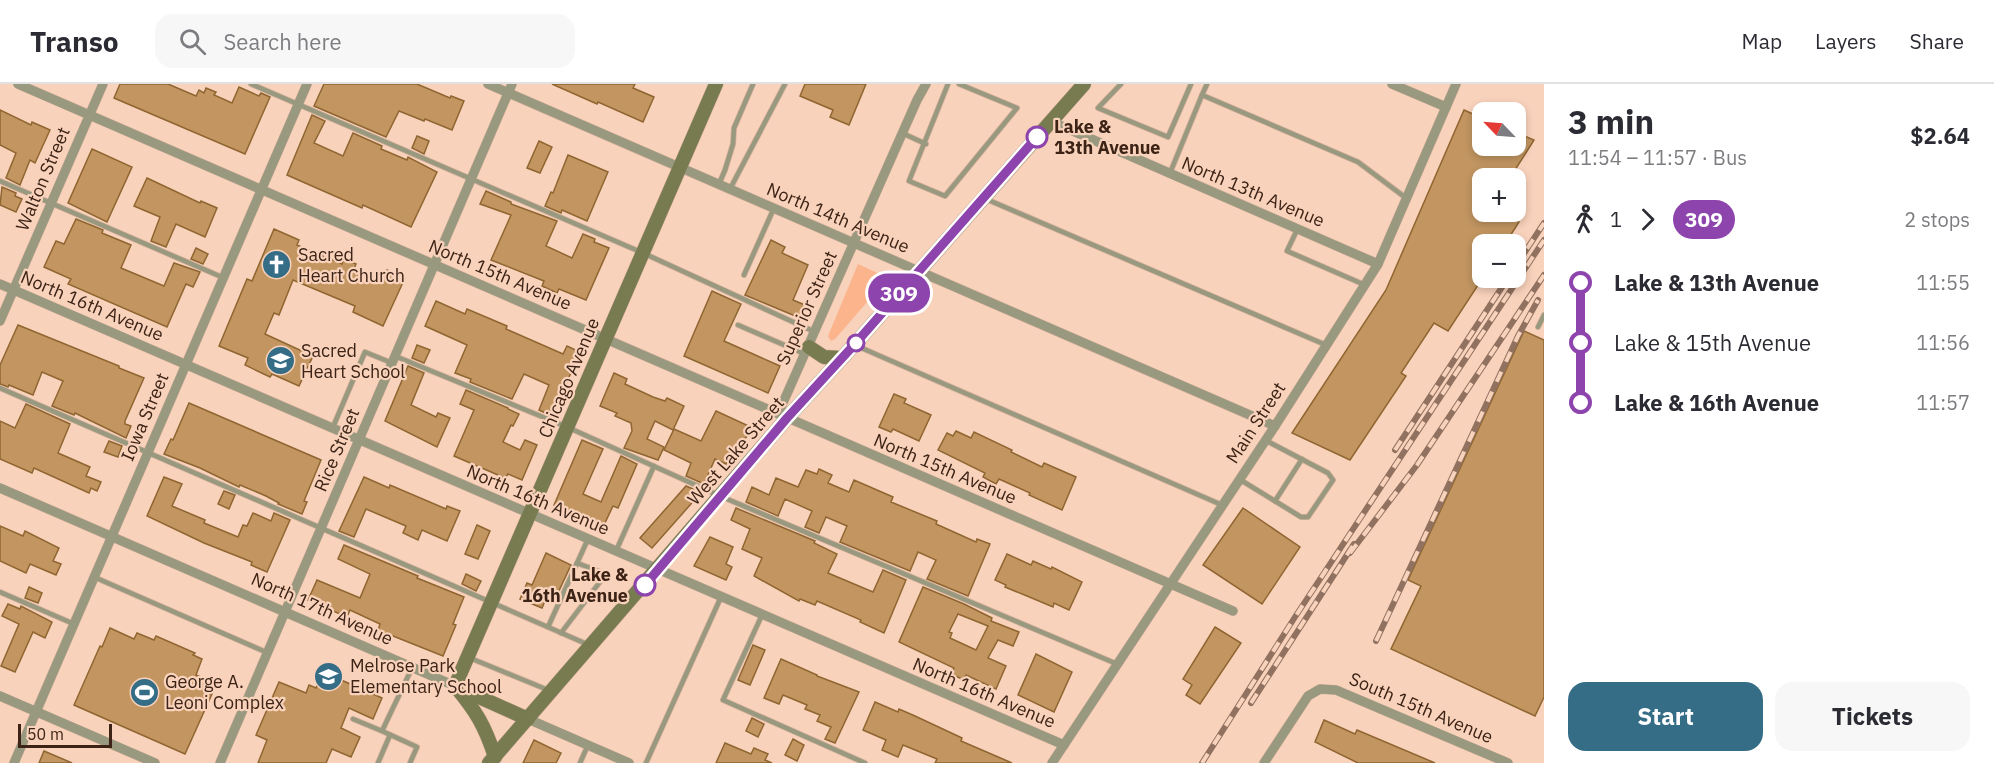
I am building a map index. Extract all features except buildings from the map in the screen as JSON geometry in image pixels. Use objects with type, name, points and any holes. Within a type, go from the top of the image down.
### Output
[{"type":"main road","name":"Chicago Avenue","points":[[455,686],[716,84]]},
{"type":"main road","name":"West Lake Street","points":[[492,760],[658,570],[720,496],[782,416],[854,345],[1084,84]]},
{"type":"main road","points":[[807,350],[824,357],[842,358]]},
{"type":"main road","points":[[455,686],[476,711],[488,736],[492,760]]},
{"type":"main road","name":"North 17th Avenue","points":[[455,686],[528,719]]},
{"type":"street","name":"North 15th Avenue","points":[[18,84],[1233,611]]},
{"type":"street","name":"Walton Street","points":[[0,321],[103,84]]},
{"type":"street","name":"Iowa Street","points":[[14,763],[307,84]]},
{"type":"street","name":"North 14th Avenue","points":[[488,84],[510,88],[680,168],[1275,426]]},
{"type":"street","name":"Superior Street","points":[[782,416],[807,350],[853,243],[926,84]]},
{"type":"street","points":[[1392,84],[1446,107]]},
{"type":"street","name":"Main Street","points":[[1052,763],[1275,426],[1378,264],[1456,84]]},
{"type":"street","name":"Rice Street","points":[[220,763],[510,88]]},
{"type":"street","name":"North 13th Avenue","points":[[1050,121],[1378,264]]},
{"type":"street","name":"North 16th Avenue","points":[[0,284],[1064,745]]},
{"type":"street","name":"North 17th Avenue","points":[[0,488],[455,686]]},
{"type":"street","name":"South 15th Avenue","points":[[1269,762],[1308,696],[1320,689],[1336,690],[1489,759],[1508,763]]},
{"type":"street","points":[[0,696],[155,763]]},
{"type":"street","name":"North 17th Avenue","points":[[528,719],[629,763]]},
{"type":"lane","points":[[251,84],[643,253],[815,332]]},
{"type":"lane","points":[[719,184],[733,144],[734,128],[753,84]]},
{"type":"lane","points":[[730,189],[785,84]]},
{"type":"lane","points":[[948,84],[926,144],[909,181],[945,196],[1017,108],[959,84]]},
{"type":"lane","points":[[1121,84],[1098,108],[1168,137],[1191,84]]},
{"type":"lane","points":[[1169,174],[1207,84]]},
{"type":"lane","points":[[1202,95],[1358,162],[1406,198]]},
{"type":"lane","points":[[902,133],[926,144]]},
{"type":"lane","points":[[0,181],[224,278]]},
{"type":"lane","points":[[984,198],[1326,345]]},
{"type":"lane","points":[[744,275],[774,208]]},
{"type":"lane","points":[[1297,229],[1287,252],[1365,285]]},
{"type":"lane","points":[[1538,327],[1544,315]]},
{"type":"lane","points":[[738,325],[807,350]]},
{"type":"lane","points":[[854,345],[1222,505]]},
{"type":"lane","points":[[333,429],[365,352],[394,359],[567,427],[720,496],[1117,664]]},
{"type":"lane","points":[[0,388],[591,646]]},
{"type":"lane","points":[[1239,479],[1301,517],[1308,518],[1323,496],[1333,480],[1328,473],[1265,440]]},
{"type":"lane","points":[[1275,501],[1302,459]]},
{"type":"lane","points":[[616,551],[654,465]]},
{"type":"lane","points":[[548,627],[588,539]]},
{"type":"lane","points":[[561,633],[606,574],[577,563]]},
{"type":"lane","points":[[94,577],[268,653]]},
{"type":"lane","points":[[0,592],[74,624]]},
{"type":"lane","points":[[646,763],[721,597]]},
{"type":"lane","points":[[762,615],[723,700],[865,763]]},
{"type":"lane","points":[[468,657],[552,692]]},
{"type":"lane","points":[[382,731],[412,668]]},
{"type":"lane","points":[[353,719],[417,747],[410,763]]},
{"type":"lane","points":[[378,763],[390,735]]},
{"type":"lane","points":[[580,763],[588,745]]},
{"type":"shaded area","points":[[858,264],[888,278],[831,341],[828,336]]},
{"type":"railway","points":[[1526,250],[1544,223]]},
{"type":"railway","points":[[1202,763],[1295,617],[1544,240]]},
{"type":"railway","points":[[1350,553],[1417,465],[1544,275]]},
{"type":"railway","points":[[1395,450],[1501,288]]},
{"type":"railway","points":[[1376,641],[1518,336],[1538,300]]},
{"type":"railway","points":[[1251,703],[1354,544]]},
{"type":"bus line","name":"309","points":[[645,585],[787,418],[1037,137]]},
{"type":"place","name":"Lake & 13th Avenue","points":[[1037,137]]},
{"type":"place","name":"Sacred Heart Church","points":[[277,265]]},
{"type":"place","name":"Sacred Heart School","points":[[280,361]]},
{"type":"place","name":"Lake & 16th Avenue","points":[[645,585]]},
{"type":"place","name":"Melrose Park Elementary School","points":[[329,676]]},
{"type":"place","name":"George A. Leoni Complex","points":[[144,692]]}]
